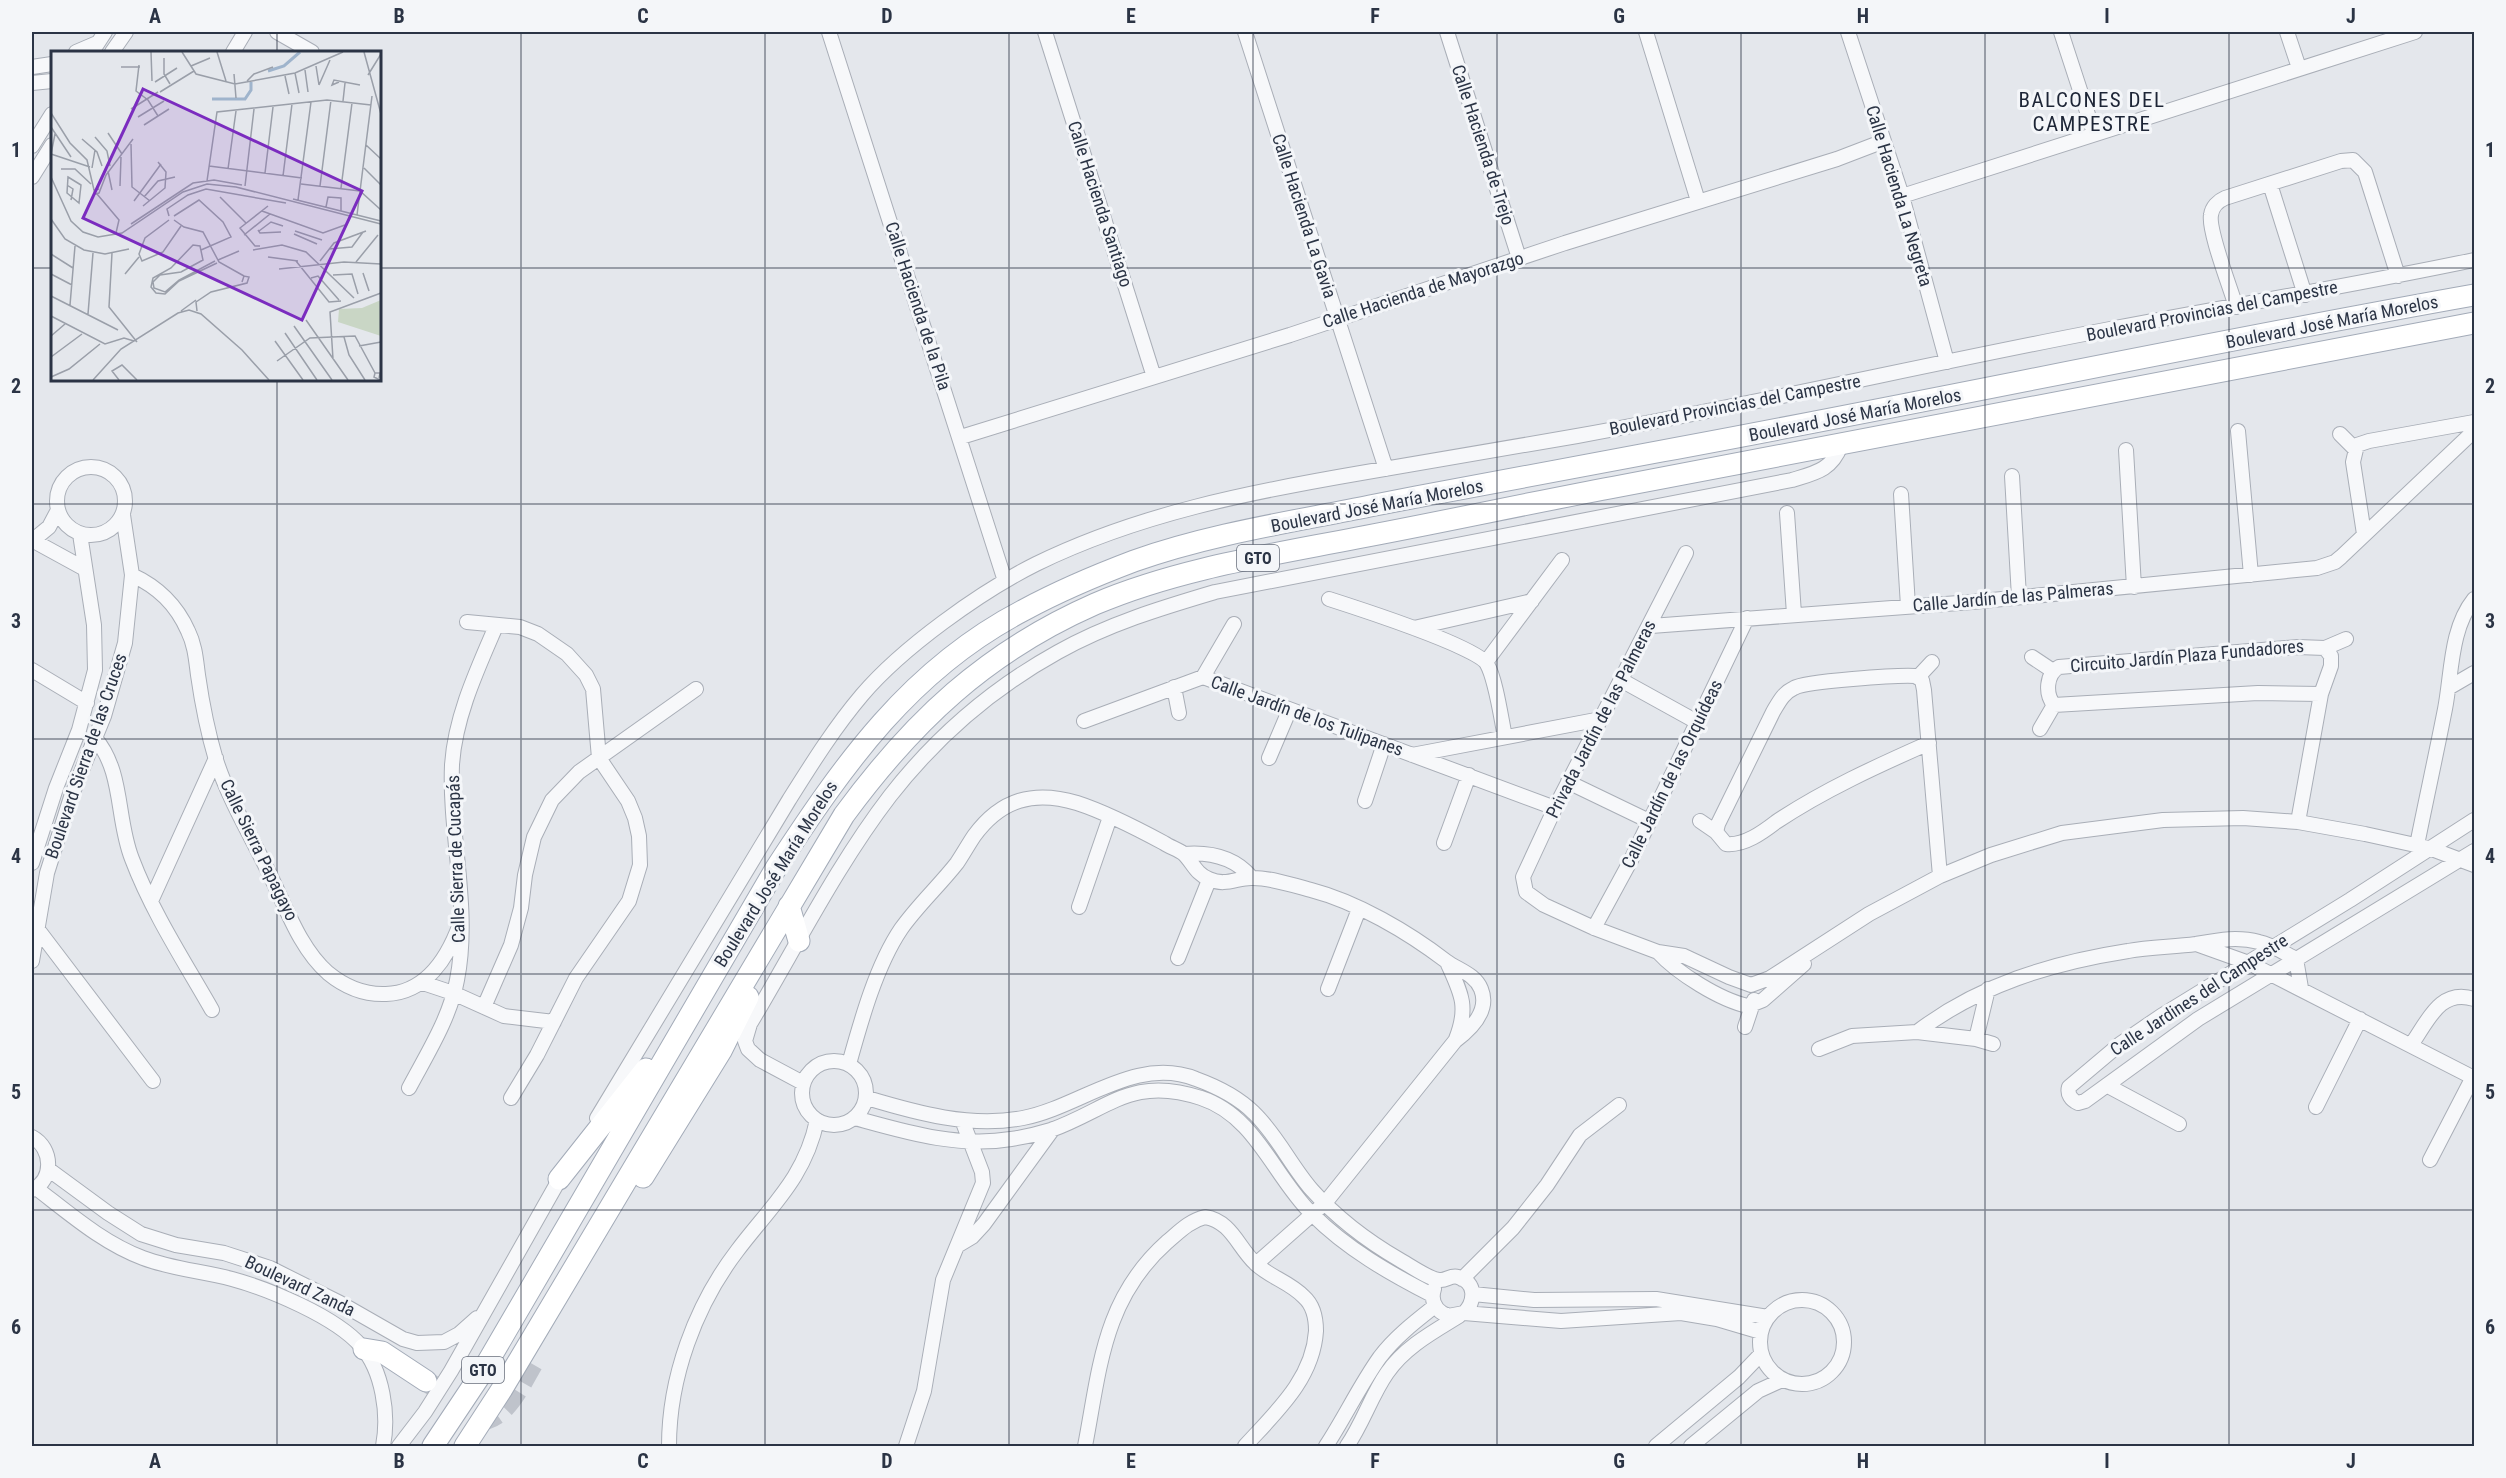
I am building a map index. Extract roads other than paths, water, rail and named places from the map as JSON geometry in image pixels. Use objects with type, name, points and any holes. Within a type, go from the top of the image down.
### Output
[{"type":"main road","name":"Boulevard José María Morelos","points":[[433,1446],[478,1377],[776,868],[825,793],[893,709],[932,672],[971,642],[1021,611],[1094,577],[1139,560],[1198,543],[1309,518],[2475,295]]},
{"type":"main road","name":"Boulevard José María Morelos","points":[[465,1446],[502,1389],[824,845],[861,791],[908,736],[969,678],[1004,653],[1051,626],[1096,604],[1138,588],[1186,574],[1286,552],[2073,398],[2475,323]]},
{"type":"main road","points":[[789,906],[799,941]]},
{"type":"main road","points":[[536,1358],[606,1237],[721,1051],[746,1003],[750,972]]},
{"type":"main road","points":[[559,1179],[700,1000]]},
{"type":"main road","points":[[364,1349],[382,1352],[426,1382]]},
{"type":"street","points":[[113,51],[126,32]]},
{"type":"street","points":[[234,51],[245,32]]},
{"type":"street","points":[[277,32],[310,51]]},
{"type":"street","name":"Calle Hacienda de la Pila","points":[[829,32],[961,437],[1005,581]]},
{"type":"street","name":"Calle Hacienda Santiago","points":[[1045,32],[1154,377]]},
{"type":"street","name":"Calle Hacienda La Gavia","points":[[1245,32],[1386,469]]},
{"type":"street","name":"Calle Hacienda de Trejo","points":[[1447,32],[1519,258]]},
{"type":"street","points":[[1646,32],[1698,201]]},
{"type":"street","name":"Calle Hacienda La Negreta","points":[[1848,32],[1902,196],[1947,362]]},
{"type":"street","points":[[2061,32],[2094,133]]},
{"type":"street","points":[[2287,32],[2300,68]]},
{"type":"street","points":[[1902,196],[2415,32]]},
{"type":"street","points":[[78,51],[98,42]]},
{"type":"street","points":[[32,67],[51,63]]},
{"type":"street","points":[[32,83],[51,81]]},
{"type":"street","points":[[32,147],[51,116]]},
{"type":"street","name":"Calle Hacienda de Mayorazgo","points":[[961,437],[1337,319],[1698,201],[1837,159],[1884,141]]},
{"type":"street","points":[[32,177],[51,147]]},
{"type":"street","points":[[2236,307],[2214,238],[2211,215],[2221,200],[2340,160],[2357,162],[2365,172],[2398,276]]},
{"type":"street","points":[[2270,184],[2305,295]]},
{"type":"street","name":"Boulevard Provincias del Campestre","points":[[399,1446],[432,1402],[559,1179],[789,800],[843,720],[863,694],[904,654],[1005,581],[1073,547],[1165,515],[1266,490],[1582,435],[2117,327],[2305,295],[2475,260]]},
{"type":"street","points":[[2354,448],[2369,441],[2475,422]]},
{"type":"street","points":[[2238,431],[2251,575]]},
{"type":"street","name":"Calle Jardín de las Palmeras","points":[[1651,626],[1794,614],[1862,611],[2134,587],[2299,571],[2327,566],[2341,557],[2475,431]]},
{"type":"street","points":[[2340,434],[2354,448],[2353,462],[2364,534]]},
{"type":"street","points":[[803,1083],[760,1060],[748,1049],[745,1037],[750,1024],[866,829],[891,795],[939,741],[1009,682],[1080,640],[1130,618],[1215,592],[1792,480],[1821,471],[1836,458],[1841,445]]},
{"type":"street","points":[[2126,450],[2134,587]]},
{"type":"street","name":"Boulevard Sierra de las Cruces","points":[[32,961],[46,873],[95,738],[122,654],[132,575],[123,515],[125,498],[119,482],[106,471],[89,467],[81,469],[66,478],[58,493],[58,510]]},
{"type":"street","points":[[2012,476],[2019,597]]},
{"type":"street","points":[[1901,494],[1908,606]]},
{"type":"street","points":[[58,510],[66,525],[80,534],[100,534],[117,524],[123,515]]},
{"type":"street","points":[[58,510],[49,526],[32,540],[85,569]]},
{"type":"street","points":[[1787,513],[1794,614]]},
{"type":"street","name":"Boulevard Sierra de las Cruces","points":[[32,863],[87,703],[96,656],[94,625],[80,534]]},
{"type":"street","name":"Privada Jardín de las Palmeras","points":[[1594,928],[1529,896],[1524,888],[1525,871],[1568,782],[1651,626],[1686,553]]},
{"type":"street","points":[[1486,662],[1562,560]]},
{"type":"street","name":"Calle Sierra Papagayo","points":[[132,575],[151,584],[165,596],[189,633],[216,759],[236,812],[298,932],[315,958],[327,972],[353,988],[375,994],[397,993],[423,983]]},
{"type":"street","points":[[1329,598],[1414,628],[1486,662]]},
{"type":"street","points":[[2423,847],[2458,629],[2467,609],[2475,599]]},
{"type":"street","points":[[1414,628],[1532,601]]},
{"type":"street","name":"Calle Jardín de las Orquídeas","points":[[1594,928],[1649,821],[1747,618]]},
{"type":"street","points":[[468,622],[496,627],[520,627],[538,634],[567,654],[586,675],[593,689],[598,758],[621,789],[635,818],[639,836],[640,865],[629,900],[581,969],[537,1055],[511,1098]]},
{"type":"street","points":[[1084,720],[1203,677],[1234,624]]},
{"type":"street","name":"Calle Sierra de Cucapás","points":[[409,1088],[443,1020],[458,971],[460,924],[452,763],[458,728],[467,698],[496,627]]},
{"type":"street","points":[[2325,648],[2346,639]]},
{"type":"street","name":"Circuito Jardín Plaza Fundadores","points":[[2054,705],[2048,684],[2052,671],[2061,666],[2298,647],[2325,648],[2331,656],[2331,666],[2321,694],[2298,822]]},
{"type":"street","points":[[2032,657],[2052,671]]},
{"type":"street","points":[[1486,662],[1505,737]]},
{"type":"street","points":[[1716,832],[1783,695],[1791,689],[1815,682],[1918,677],[1932,662]]},
{"type":"street","points":[[32,670],[87,703]]},
{"type":"street","points":[[2450,687],[2475,673]]},
{"type":"street","name":"Calle Jardín de los Tulipanes","points":[[1203,677],[1289,711],[1555,808]]},
{"type":"street","points":[[1918,677],[1923,683],[1940,876]]},
{"type":"street","points":[[1621,680],[1697,722]]},
{"type":"street","points":[[1174,687],[1179,713]]},
{"type":"street","points":[[484,1006],[511,945],[521,908],[525,875],[534,837],[542,818],[565,784],[696,689]]},
{"type":"street","points":[[2040,729],[2054,705],[2258,693],[2321,694]]},
{"type":"street","points":[[1269,758],[1289,711]]},
{"type":"street","name":"Calle Jardín de los Tulipanes","points":[[1411,755],[1601,719]]},
{"type":"street","points":[[95,738],[105,749],[110,761],[119,793],[126,843],[151,902],[212,1010]]},
{"type":"street","points":[[1700,821],[1716,832],[1726,844],[1738,843],[1764,831],[1837,787],[1929,743]]},
{"type":"street","points":[[1365,801],[1384,744]]},
{"type":"street","points":[[151,902],[216,759]]},
{"type":"street","points":[[1444,843],[1469,775]]},
{"type":"street","points":[[1568,782],[1649,821]]},
{"type":"street","points":[[849,1064],[858,1031],[892,945],[914,913],[956,864],[973,837],[994,813],[1017,801],[1051,798],[1079,804],[1184,854],[1214,855],[1227,859],[1251,877]]},
{"type":"street","points":[[1079,907],[1110,818]]},
{"type":"street","points":[[1594,928],[1658,952],[1684,956],[1744,984],[1758,984],[1885,904],[1940,876],[1991,855],[2062,833],[2163,820],[2207,818],[2298,822],[2423,847],[2475,866]]},
{"type":"street","name":"Calle Jardines del Campestre","points":[[2475,820],[2423,847],[2350,900],[2273,946],[2120,1044],[2075,1081],[2069,1087],[2068,1092],[2074,1101],[2082,1102],[2108,1086],[2167,1040],[2475,851]]},
{"type":"street","points":[[1184,854],[1197,872],[1209,880],[1233,882],[1251,877],[1313,890],[1359,909],[1426,945],[1474,979],[1480,986],[1483,999],[1483,1008],[1475,1023],[1455,1041],[1325,1203],[1256,1264]]},
{"type":"street","points":[[1178,958],[1209,880]]},
{"type":"street","points":[[1328,989],[1359,909]]},
{"type":"street","points":[[460,924],[449,949],[423,983],[453,993],[504,1016],[554,1022]]},
{"type":"street","points":[[36,927],[153,1082]]},
{"type":"street","points":[[1917,1032],[1939,1015],[1988,988],[2036,972],[2110,954],[2237,938],[2273,946],[2296,959],[2301,988]]},
{"type":"street","points":[[2196,944],[2249,963],[2474,1077],[2430,1161]]},
{"type":"street","points":[[1658,952],[1675,968],[1698,982],[1739,1004],[1753,1006],[1790,977],[1807,961],[1814,950]]},
{"type":"street","points":[[1447,962],[1463,1002],[1464,1014],[1455,1041]]},
{"type":"street","points":[[2218,981],[2230,1000]]},
{"type":"street","points":[[1745,1027],[1758,984]]},
{"type":"street","points":[[1976,1039],[1988,988]]},
{"type":"street","points":[[2410,1045],[2442,1002],[2453,996],[2475,999]]},
{"type":"street","points":[[2316,1107],[2360,1019]]},
{"type":"street","points":[[1820,1049],[1852,1036],[1917,1032],[1976,1039],[1993,1044]]},
{"type":"street","points":[[838,1060],[849,1064],[858,1070],[864,1079],[867,1098],[862,1110],[855,1118],[836,1125],[817,1120],[804,1104],[803,1083],[808,1073],[827,1061],[838,1060]]},
{"type":"street","points":[[867,1098],[905,1109],[962,1120],[992,1122],[1024,1118],[1075,1102],[1123,1079],[1150,1075],[1174,1074],[1193,1078],[1229,1094],[1255,1114],[1311,1189],[1325,1203],[1382,1249],[1441,1280],[1452,1276],[1462,1279],[1468,1284],[1473,1294],[1472,1302],[1461,1314],[1426,1336],[1395,1362],[1386,1374],[1347,1446]]},
{"type":"street","points":[[1150,1075],[1152,1091]]},
{"type":"street","points":[[2108,1086],[2179,1124]]},
{"type":"street","points":[[855,1118],[933,1138],[970,1142],[1008,1140],[1053,1129],[1120,1097],[1152,1091],[1171,1091],[1204,1099],[1234,1116],[1256,1140],[1294,1195],[1312,1214],[1336,1236],[1381,1268],[1434,1300],[1443,1314],[1561,1321],[1668,1313],[1699,1315],[1761,1332]]},
{"type":"street","points":[[1462,1279],[1513,1228],[1581,1135],[1619,1105]]},
{"type":"street","points":[[898,1130],[905,1109]]},
{"type":"street","points":[[669,1446],[673,1390],[688,1343],[706,1302],[735,1253],[794,1180],[808,1151],[817,1120]]},
{"type":"street","points":[[906,1446],[924,1391],[943,1280],[982,1183],[982,1172],[962,1120]]},
{"type":"street","points":[[957,1246],[972,1237],[984,1224],[1053,1129]]},
{"type":"street","points":[[32,1137],[44,1147],[48,1157],[48,1169],[44,1180],[34,1189]]},
{"type":"street","name":"Boulevard Zanda","points":[[48,1169],[108,1214],[141,1234],[176,1245],[224,1253],[290,1277],[403,1339],[428,1344],[444,1342],[459,1334],[485,1310]]},
{"type":"street","name":"Boulevard Zanda","points":[[34,1189],[90,1230],[132,1254],[169,1267],[230,1278],[261,1288],[309,1311],[338,1329],[364,1349],[381,1388],[385,1406],[383,1446]]},
{"type":"street","points":[[1085,1446],[1107,1335],[1131,1282],[1156,1252],[1184,1227],[1205,1217],[1217,1221],[1230,1230],[1256,1264],[1304,1296],[1314,1317],[1316,1332],[1313,1351],[1301,1380],[1290,1397],[1245,1446]]},
{"type":"street","points":[[1326,1446],[1361,1386],[1382,1356],[1434,1300],[1441,1280]]},
{"type":"street","points":[[1473,1294],[1534,1300],[1672,1300],[1768,1317]]},
{"type":"street","points":[[1561,1321],[1563,1299]]},
{"type":"street","points":[[1614,1316],[1615,1299]]},
{"type":"street","points":[[1808,1300],[1828,1309],[1842,1326],[1845,1341],[1843,1355],[1836,1368],[1825,1378],[1811,1384],[1796,1384],[1782,1380],[1769,1369],[1761,1354],[1761,1332],[1768,1317],[1779,1306],[1793,1301],[1808,1300]]},
{"type":"street","points":[[338,1329],[350,1309]]},
{"type":"street","points":[[1656,1446],[1739,1377],[1761,1354]]},
{"type":"street","points":[[1691,1446],[1758,1391],[1782,1380]]},
{"type":"tunnel","points":[[426,1381],[472,1413],[487,1419],[503,1409],[509,1402],[536,1358]]},
{"type":"district","name":"BALCONES DEL CAMPESTRE","points":[[2092,112]]}]
